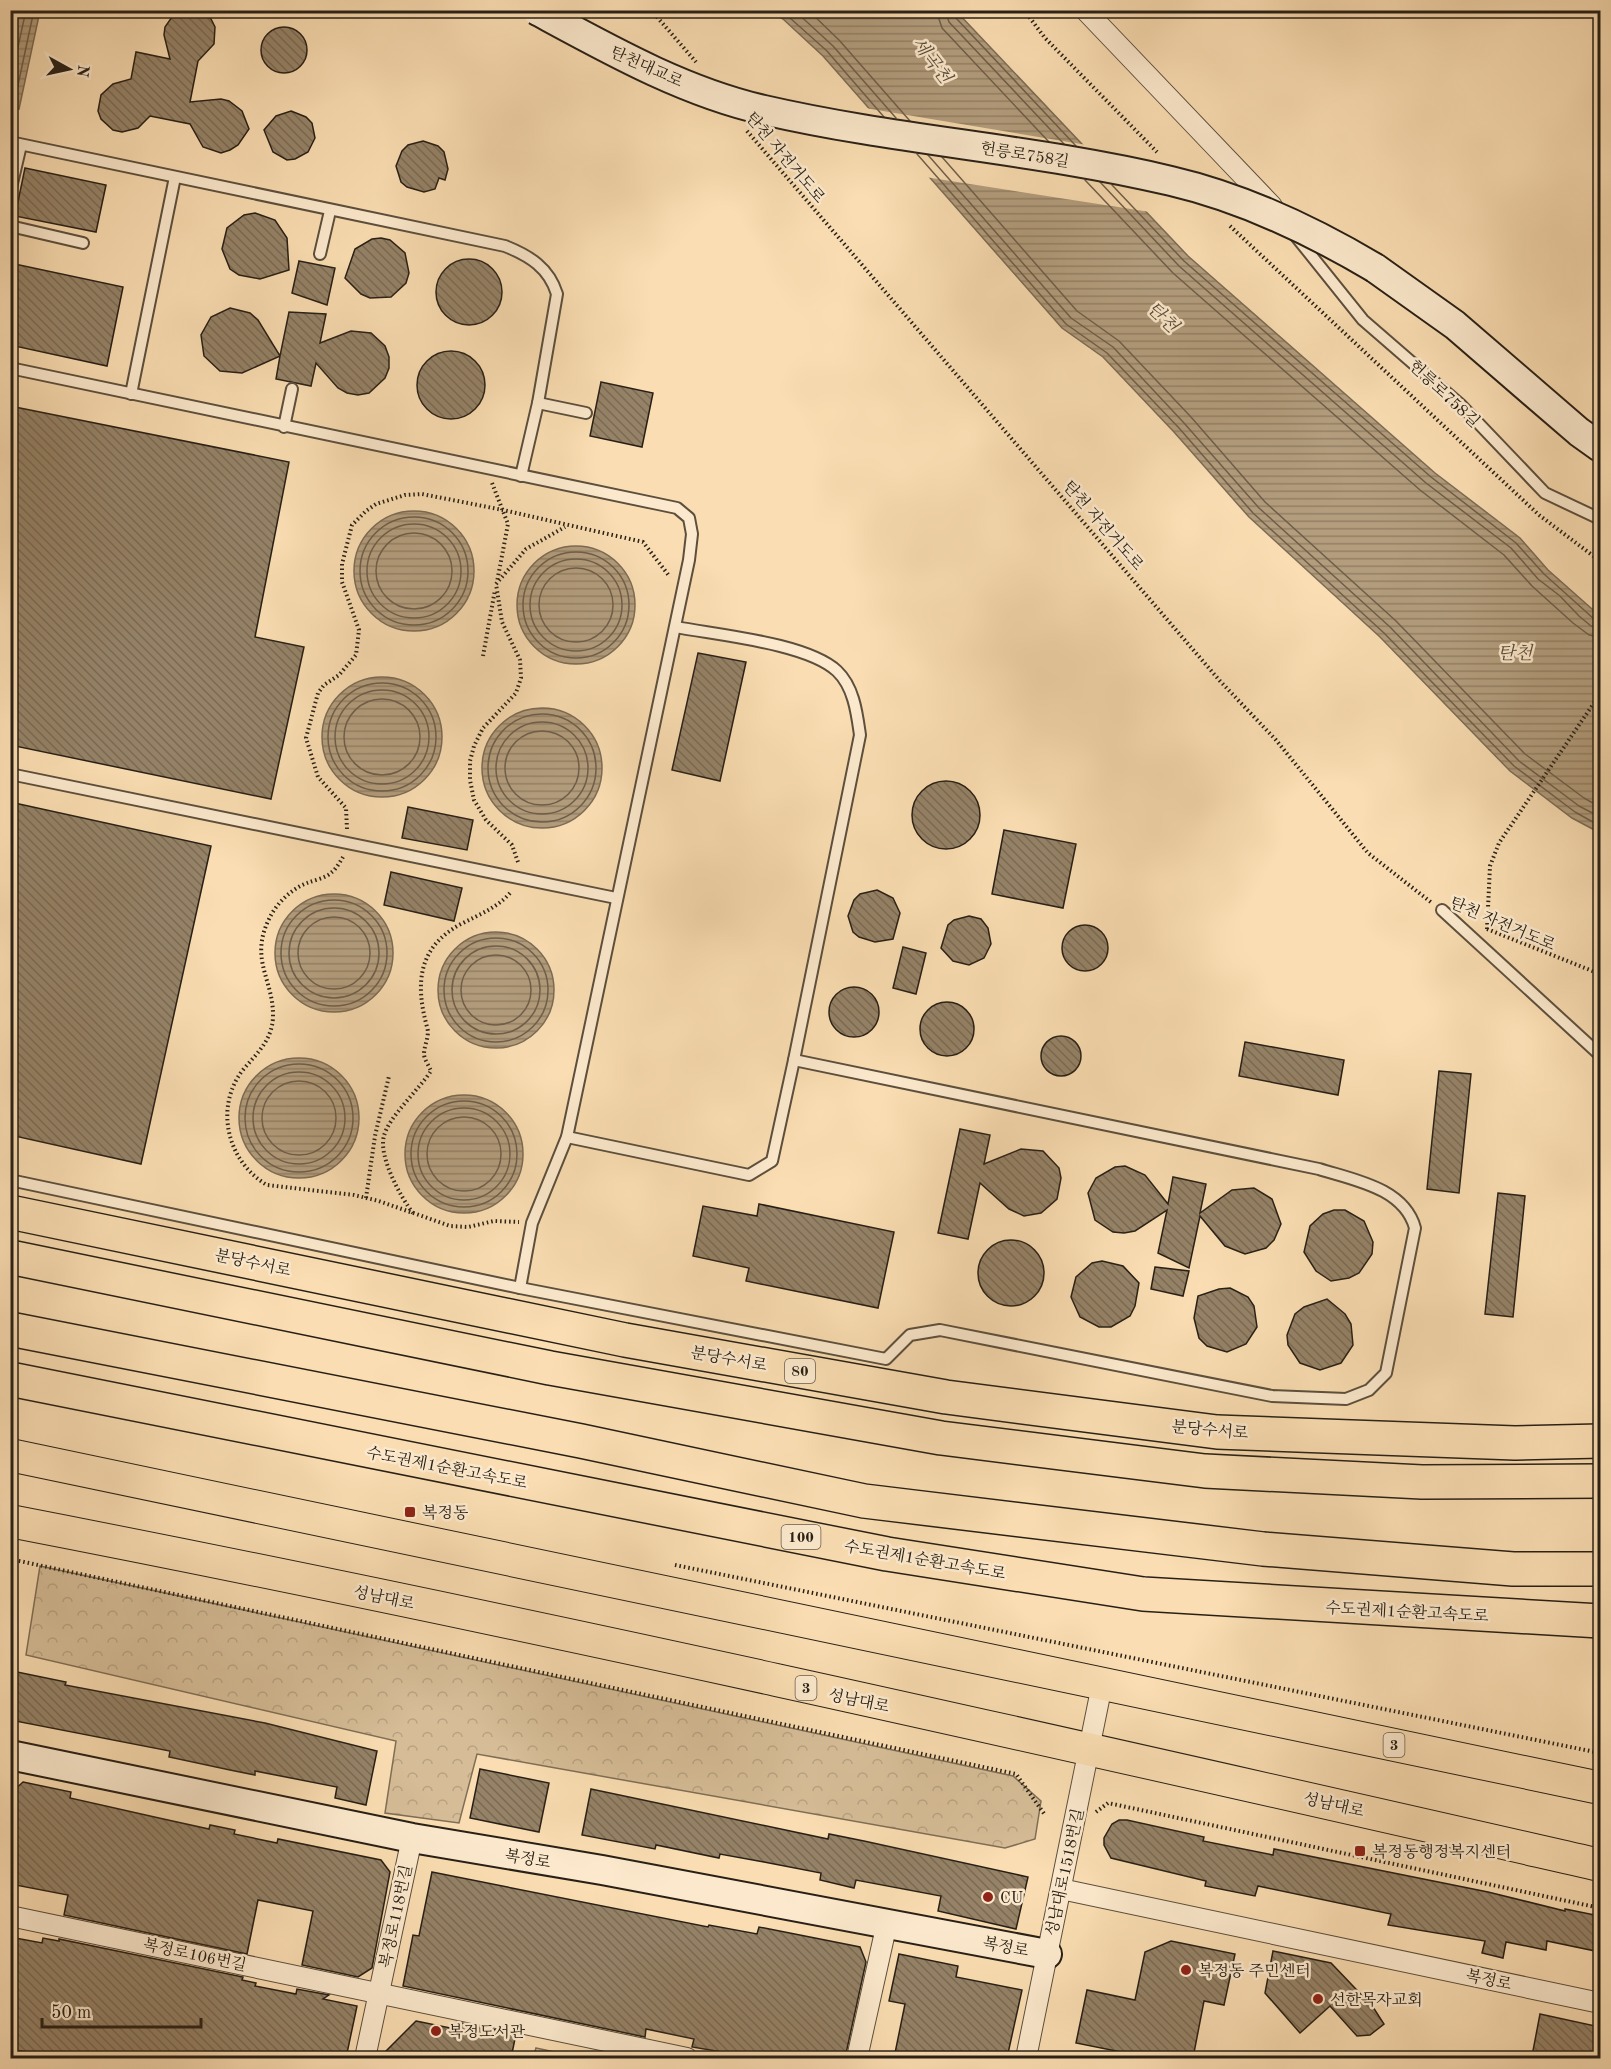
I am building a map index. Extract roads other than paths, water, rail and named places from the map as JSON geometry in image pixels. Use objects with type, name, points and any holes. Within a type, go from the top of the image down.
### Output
[{"type":"highway","name":"분당수서로","points":[[10,1212],[625,1340],[946,1397],[1217,1432],[1515,1443],[1600,1441]]},
{"type":"highway","points":[[10,1257],[550,1368],[942,1438],[1205,1471],[1422,1482],[1600,1481]]},
{"type":"highway","points":[[10,1329],[569,1439],[864,1501],[1263,1549],[1513,1569],[1600,1569]]},
{"type":"highway","name":"수도권제1순환고속도로","points":[[10,1379],[888,1554],[1143,1594],[1600,1622]]},
{"type":"main road","name":"3","points":[[10,1455],[1600,1788]]},
{"type":"main road","name":"성남대로","points":[[10,1521],[221,1562],[1089,1749],[1600,1865]]},
{"type":"street","name":"탄천대교로","points":[[536,10],[620,56],[701,90],[753,117]]},
{"type":"street","points":[[1085,10],[1272,206]]},
{"type":"street","name":"헌릉로758길","points":[[753,117],[1062,159],[1172,181],[1240,202],[1302,227],[1375,268],[1455,325],[1579,432],[1600,447]]},
{"type":"street","name":"성남대로1518번길","points":[[1026,2058],[1102,1685]]},
{"type":"street","name":"복정로","points":[[10,1755],[412,1838],[1047,1954]]},
{"type":"street","name":"복정로118번길","points":[[365,2058],[412,1838]]},
{"type":"street","name":"복정로","points":[[1061,1889],[1600,2003]]},
{"type":"street","name":"복정로106번길","points":[[10,1916],[379,1993]]},
{"type":"street","points":[[857,2058],[887,1923]]},
{"type":"street","points":[[379,1993],[687,2058]]},
{"type":"lane","points":[[10,192],[16,144],[505,246],[526,254],[552,280],[556,294],[538,403],[521,476]]},
{"type":"lane","points":[[131,394],[175,177]]},
{"type":"lane","name":"헌릉로758길","points":[[1272,206],[1363,320],[1461,405],[1545,493],[1600,519]]},
{"type":"lane","points":[[320,254],[330,211]]},
{"type":"lane","points":[[10,226],[83,243]]},
{"type":"lane","points":[[10,368],[677,508],[689,518],[692,534],[689,560],[676,627],[616,898],[567,1137],[532,1223],[520,1288]]},
{"type":"lane","points":[[285,427],[292,389]]},
{"type":"lane","points":[[538,403],[586,413]]},
{"type":"lane","points":[[567,1137],[748,1174],[772,1161],[794,1060],[860,735],[855,703],[837,671],[800,650],[676,627]]},
{"type":"lane","points":[[10,774],[616,898]]},
{"type":"lane","points":[[1442,910],[1600,1054]]},
{"type":"lane","points":[[10,1180],[520,1288],[886,1359],[910,1335],[940,1330],[1272,1396],[1346,1399],[1369,1390],[1386,1372],[1415,1228],[1412,1216],[1402,1203],[1376,1187],[1319,1169],[794,1060]]},
{"type":"water","points":[[11,10],[40,11],[19,109],[11,107]]},
{"type":"water","name":"탄천","points":[[768,11],[956,11],[1188,256],[1435,473],[1520,538],[1548,570],[1600,616],[1600,833],[1572,818],[1510,771],[1380,637],[1249,517],[1174,432],[1103,357],[1062,328],[823,56],[783,19]]},
{"type":"water","points":[[414,511],[437,515],[457,528],[470,548],[474,571],[470,594],[457,614],[437,627],[414,631],[391,627],[371,614],[358,594],[354,571],[358,548],[371,528],[391,515]]},
{"type":"water","points":[[576,546],[599,550],[618,563],[631,582],[635,605],[631,628],[618,647],[599,660],[576,664],[553,660],[534,647],[521,628],[517,605],[521,582],[534,563],[553,550]]},
{"type":"water","points":[[382,677],[405,681],[425,694],[438,714],[442,737],[438,760],[425,780],[405,793],[382,797],[359,793],[339,780],[326,760],[322,737],[326,714],[339,694],[359,681]]},
{"type":"water","points":[[542,708],[565,713],[584,726],[597,745],[602,768],[597,791],[584,810],[565,823],[542,828],[519,823],[500,810],[487,791],[482,768],[487,745],[500,726],[519,713]]},
{"type":"water","points":[[334,894],[357,898],[376,911],[389,930],[393,953],[389,976],[376,995],[357,1008],[334,1012],[311,1008],[292,995],[279,976],[275,953],[279,930],[292,911],[311,898]]},
{"type":"water","points":[[496,932],[518,936],[537,949],[550,968],[554,990],[550,1012],[537,1031],[518,1044],[496,1048],[474,1044],[455,1031],[442,1012],[438,990],[442,968],[455,949],[474,936]]},
{"type":"water","points":[[299,1058],[322,1063],[341,1076],[354,1095],[359,1118],[354,1141],[341,1160],[322,1173],[299,1178],[276,1173],[257,1160],[244,1141],[239,1118],[244,1095],[257,1076],[276,1063]]},
{"type":"water","points":[[464,1095],[487,1099],[506,1112],[519,1131],[523,1154],[519,1177],[506,1196],[487,1209],[464,1213],[441,1209],[422,1196],[409,1177],[405,1154],[409,1131],[422,1112],[441,1099]]},
{"type":"place","name":"복정동","points":[[410,1512]]},
{"type":"place","name":"복정동행정복지센터","points":[[1360,1851]]},
{"type":"place","name":"CU","points":[[988,1897]]},
{"type":"place","name":"복정동 주민센터","points":[[1186,1970]]},
{"type":"place","name":"선한목자교회","points":[[1318,1999]]},
{"type":"place","name":"복정도서관","points":[[436,2031]]},
{"type":"water label","name":"세곡천","points":[[932,60]]}]
